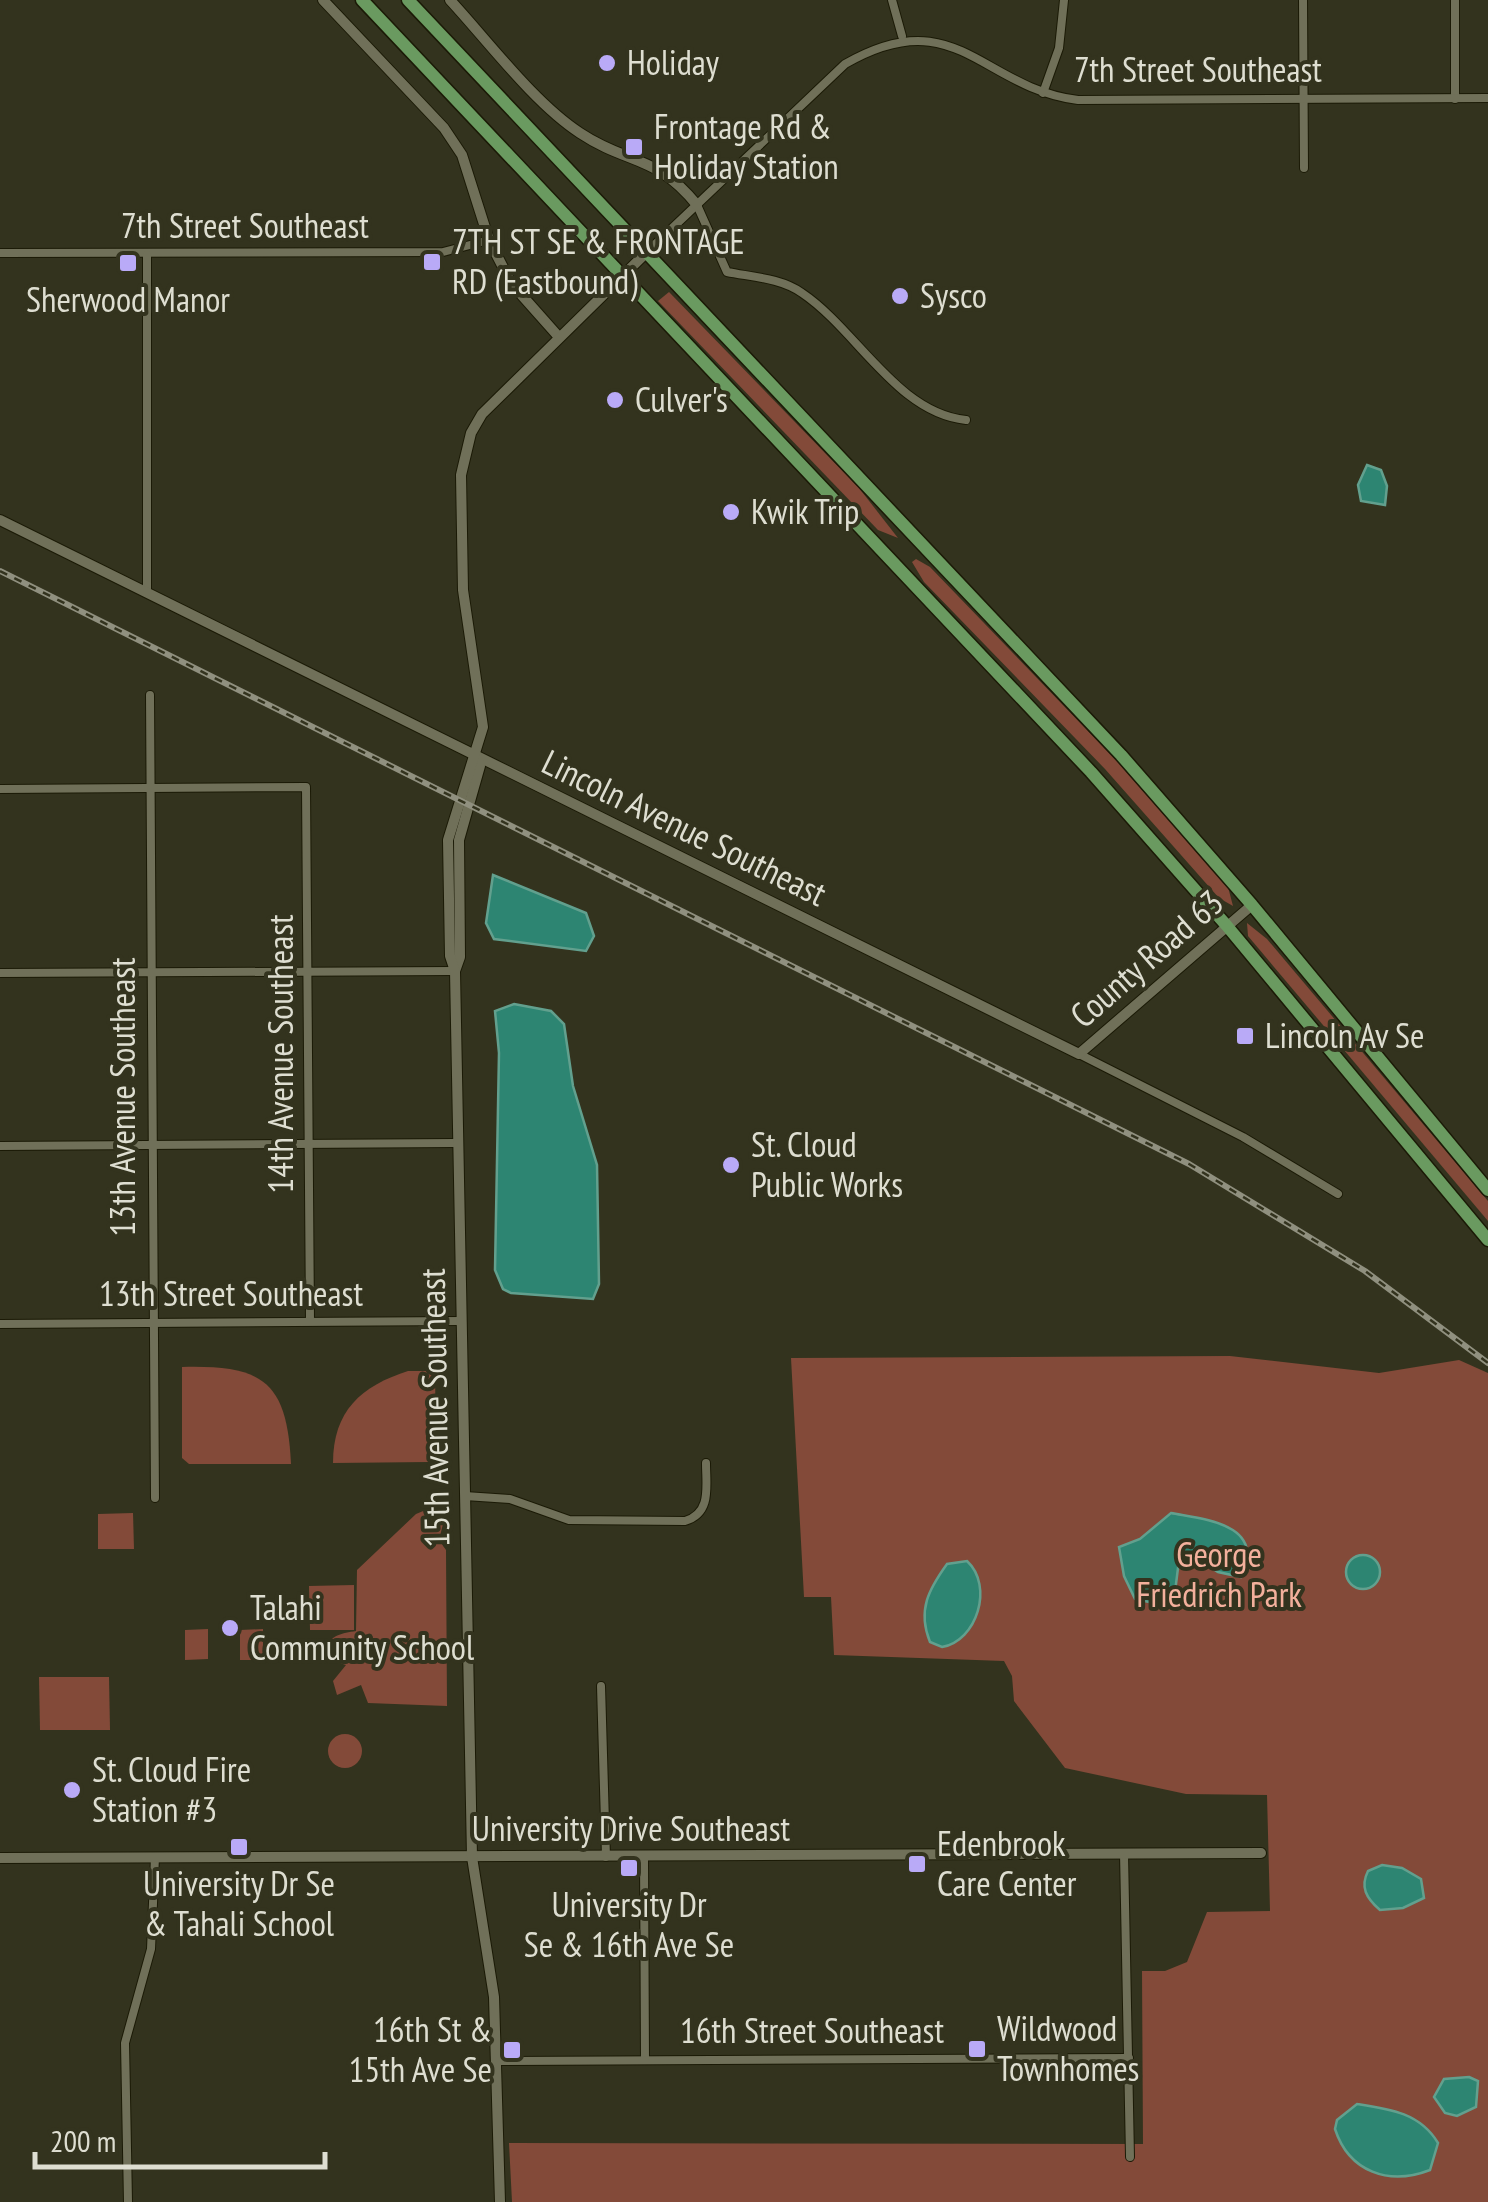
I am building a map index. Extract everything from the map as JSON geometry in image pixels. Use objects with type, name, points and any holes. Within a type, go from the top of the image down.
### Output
[{"type":"highway","points":[[362,0],[1054,732],[1227,926],[1488,1240]]},
{"type":"highway","points":[[408,0],[1082,712],[1252,905],[1488,1190]]},
{"type":"street","points":[[323,0],[444,128],[462,156],[490,240],[524,303],[558,336]]},
{"type":"street","points":[[450,0],[558,115],[597,143],[658,166],[676,179],[697,205],[727,272],[789,286],[803,293],[851,334],[913,398],[944,418],[966,420]]},
{"type":"street","points":[[892,0],[902,36]]},
{"type":"street","points":[[1043,93],[1059,48],[1064,0]]},
{"type":"street","points":[[1303,0],[1304,168]]},
{"type":"street","points":[[1455,99],[1456,0]]},
{"type":"street","name":"7th Street Southeast","points":[[647,252],[845,64],[868,48],[902,36],[937,35],[961,42],[1043,93],[1078,100],[1488,98]]},
{"type":"street","name":"7th Street Southeast","points":[[0,254],[443,252],[490,240]]},
{"type":"street","name":"15th Avenue Southeast","points":[[500,2202],[489,1957],[472,1857],[456,1143],[458,840],[480,766],[476,756],[483,727],[462,590],[464,454],[482,414],[647,252]]},
{"type":"street","points":[[147,255],[148,593]]},
{"type":"street","name":"Lincoln Avenue Southeast","points":[[0,520],[1079,1054],[1227,1129],[1338,1194]]},
{"type":"street","name":"13th Avenue Southeast","points":[[150,695],[154,1498]]},
{"type":"street","name":"14th Avenue Southeast","points":[[150,788],[306,787],[310,1321]]},
{"type":"street","points":[[0,789],[150,788]]},
{"type":"street","name":"County Road 63","points":[[1079,1054],[1252,905]]},
{"type":"street","points":[[0,973],[455,970]]},
{"type":"street","points":[[0,1146],[456,1143]]},
{"type":"street","name":"13th Street Southeast","points":[[0,1324],[462,1321]]},
{"type":"street","points":[[466,1496],[513,1500],[570,1520],[685,1521],[699,1514],[705,1504],[706,1463]]},
{"type":"street","points":[[601,1686],[606,1856]]},
{"type":"street","points":[[1124,1853],[1130,2157]]},
{"type":"street","name":"University Drive Southeast","points":[[0,1858],[1262,1853]]},
{"type":"street","points":[[644,1856],[644,2059]]},
{"type":"street","points":[[128,2202],[126,2043],[152,1949],[154,1857]]},
{"type":"street","name":"16th Street Southeast","points":[[496,2061],[1128,2058]]},
{"type":"green space","points":[[669,292],[859,488],[898,538],[878,530],[658,301]]},
{"type":"green space","points":[[916,559],[930,567],[1114,758],[1228,887],[1233,906],[1219,898],[1105,769],[924,582],[912,562]]},
{"type":"green space","points":[[1247,923],[1267,939],[1488,1201],[1488,1221],[1248,936]]},
{"type":"green space","name":"George Friedrich Park","points":[[1230,1356],[1379,1373],[1459,1360],[1488,1373],[1488,2202],[512,2202],[509,2143],[1143,2144],[1142,1971],[1165,1971],[1187,1962],[1207,1912],[1270,1911],[1267,1795],[1186,1794],[1065,1768],[1014,1701],[1012,1676],[1004,1661],[834,1655],[831,1597],[804,1597],[791,1358]]},
{"type":"green space","points":[[182,1367],[233,1370],[265,1384],[284,1414],[291,1464],[189,1464],[182,1458]]},
{"type":"green space","points":[[408,1371],[435,1371],[436,1456],[429,1462],[333,1463],[338,1429],[353,1403],[376,1384]]},
{"type":"green space","points":[[428,1509],[444,1520],[439,1540],[446,1550],[447,1706],[368,1703],[361,1685],[337,1695],[333,1681],[346,1665],[327,1659],[324,1649],[337,1635],[356,1631],[357,1570],[416,1514]]},
{"type":"green space","points":[[133,1513],[134,1549],[98,1549],[98,1514]]},
{"type":"green space","points":[[354,1585],[354,1630],[310,1630],[309,1586]]},
{"type":"green space","points":[[208,1629],[208,1659],[185,1660],[185,1630]]},
{"type":"green space","points":[[263,1629],[263,1660],[240,1660],[240,1630]]},
{"type":"green space","points":[[39,1677],[109,1677],[110,1730],[40,1730]]},
{"type":"green space","points":[[345,1734],[357,1739],[362,1751],[357,1763],[345,1768],[333,1763],[328,1751],[333,1739]]},
{"type":"water","points":[[1367,465],[1381,470],[1387,486],[1385,505],[1361,501],[1358,485]]},
{"type":"water","points":[[493,875],[586,913],[594,936],[586,951],[494,939],[486,923]]},
{"type":"water","points":[[514,1004],[551,1011],[564,1024],[573,1086],[597,1165],[599,1284],[593,1299],[511,1293],[503,1289],[495,1270],[499,1053],[495,1011]]},
{"type":"water","points":[[1171,1513],[1213,1522],[1239,1535],[1246,1545],[1247,1559],[1241,1577],[1218,1572],[1192,1555],[1179,1560],[1174,1600],[1158,1604],[1135,1599],[1124,1576],[1119,1547],[1140,1539]]},
{"type":"water","points":[[1363,1555],[1375,1560],[1380,1572],[1375,1584],[1363,1589],[1351,1584],[1346,1572],[1351,1560]]},
{"type":"water","points":[[967,1561],[979,1584],[978,1611],[964,1635],[942,1647],[930,1642],[926,1630],[927,1600],[947,1564]]},
{"type":"water","points":[[1382,1865],[1402,1868],[1421,1879],[1424,1898],[1403,1908],[1380,1910],[1368,1897],[1365,1882],[1368,1871]]},
{"type":"water","points":[[1469,2077],[1478,2081],[1476,2107],[1457,2116],[1445,2113],[1434,2097],[1444,2079]]},
{"type":"water","points":[[1357,2104],[1413,2119],[1431,2133],[1438,2143],[1430,2170],[1415,2175],[1386,2175],[1372,2172],[1350,2156],[1335,2129],[1337,2120]]},
{"type":"railway","points":[[0,571],[1189,1164],[1365,1271],[1488,1363]]},
{"type":"place","name":"Holiday","points":[[607,63]]},
{"type":"place","name":"Frontage Rd & Holiday Station","points":[[634,147]]},
{"type":"place","name":"7TH ST SE & FRONTAGE RD (Eastbound)","points":[[432,262]]},
{"type":"place","name":"Sherwood Manor","points":[[128,263]]},
{"type":"place","name":"Sysco","points":[[900,296]]},
{"type":"place","name":"Culver's","points":[[615,400]]},
{"type":"place","name":"Kwik Trip","points":[[731,512]]},
{"type":"place","name":"Lincoln Av Se","points":[[1245,1036]]},
{"type":"place","name":"St. Cloud Public Works","points":[[731,1165]]},
{"type":"place","name":"Talahi Community School","points":[[230,1628]]},
{"type":"place","name":"St. Cloud Fire Station #3","points":[[72,1790]]},
{"type":"place","name":"University Dr Se & Tahali School","points":[[239,1847]]},
{"type":"place","name":"Edenbrook Care Center","points":[[917,1864]]},
{"type":"place","name":"University Dr Se & 16th Ave Se","points":[[629,1868]]},
{"type":"place","name":"Wildwood Townhomes","points":[[977,2049]]},
{"type":"place","name":"16th St & 15th Ave Se","points":[[512,2050]]}]
